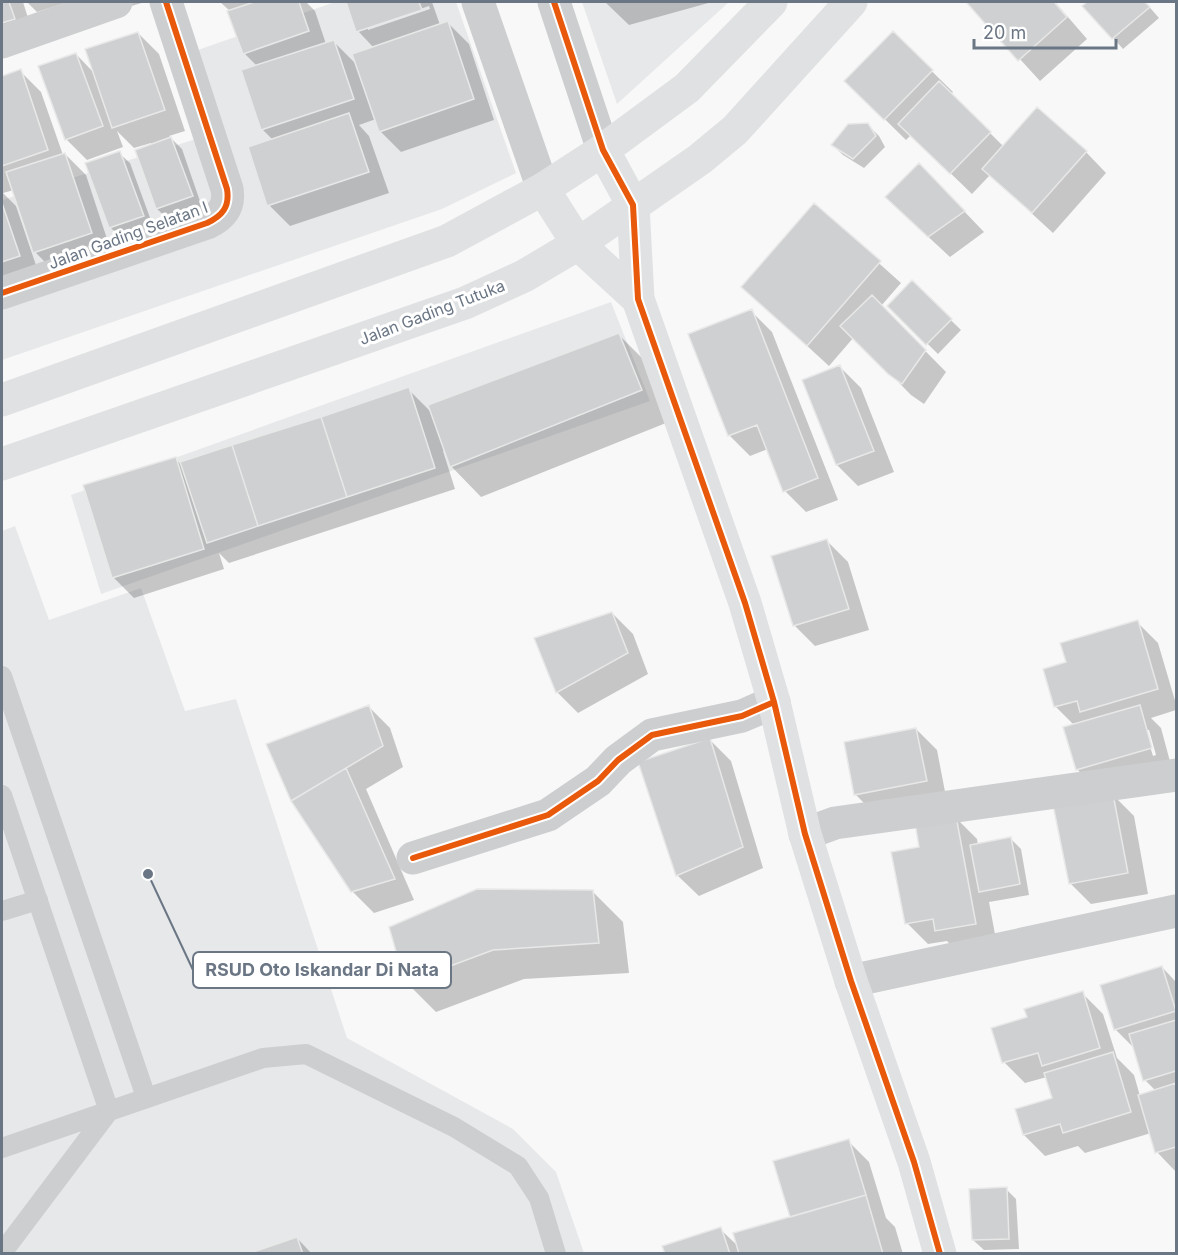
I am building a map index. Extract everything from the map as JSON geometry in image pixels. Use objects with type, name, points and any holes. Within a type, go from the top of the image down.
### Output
[{"type":"main road","points":[[2,399],[447,242],[543,189],[603,150],[687,88],[771,2]]},
{"type":"main road","name":"Jalan Gading Tutuka","points":[[2,464],[465,303],[524,276],[578,244],[700,159],[735,130],[851,2]]},
{"type":"main road","points":[[603,150],[633,205],[638,299],[745,603],[774,702],[805,834],[851,981],[914,1162],[940,1254]]},
{"type":"main road","points":[[543,189],[578,244],[638,299]]},
{"type":"street","points":[[2,42],[116,2]]},
{"type":"street","name":"Jalan Gading Selatan I","points":[[2,293],[207,223],[219,217],[224,211],[228,197],[227,189],[166,2]]},
{"type":"street","points":[[478,2],[543,189]]},
{"type":"street","points":[[554,2],[603,150]]},
{"type":"street","points":[[413,858],[548,815],[598,781],[618,760],[652,735],[742,717],[774,702]]},
{"type":"street","points":[[805,834],[836,823],[1176,775]]},
{"type":"street","points":[[851,981],[1176,911]]},
{"type":"lane","points":[[2,676],[146,1097]]},
{"type":"lane","points":[[2,795],[109,1111]]},
{"type":"lane","points":[[2,911],[38,900]]},
{"type":"lane","points":[[2,1148],[263,1058],[306,1054],[454,1127],[518,1166],[539,1198],[556,1254]]},
{"type":"lane","points":[[10,1247],[109,1111]]},
{"type":"shaded area","points":[[335,2],[456,2],[516,173],[442,209],[2,360],[2,200],[196,139],[172,59]]},
{"type":"shaded area","points":[[582,2],[729,2],[617,104]]},
{"type":"shaded area","points":[[611,302],[650,401],[101,594],[71,495]]},
{"type":"shaded area","points":[[15,526],[49,620],[141,588],[185,711],[236,699],[347,1038],[513,1129],[556,1172],[584,1253],[2,1253],[2,531]]},
{"type":"building","points":[[2,2],[9,2],[15,19],[2,23]]},
{"type":"building","points":[[254,2],[299,2],[309,31],[243,54],[227,11]]},
{"type":"building","points":[[346,2],[419,2],[422,10],[356,32]]},
{"type":"building","points":[[966,2],[1054,2],[1067,17],[1018,61]]},
{"type":"building","points":[[1087,2],[1145,2],[1150,7],[1112,39],[1082,6]]},
{"type":"building","points":[[448,21],[474,99],[379,132],[352,54]]},
{"type":"building","points":[[893,31],[933,70],[884,120],[844,81]]},
{"type":"building","points":[[138,32],[165,110],[112,128],[85,49]]},
{"type":"building","points":[[334,40],[354,99],[261,130],[241,70]]},
{"type":"building","points":[[76,53],[103,126],[65,140],[38,66]]},
{"type":"building","points":[[21,69],[48,150],[2,166],[2,76]]},
{"type":"building","points":[[939,81],[991,132],[950,174],[898,124]]},
{"type":"building","points":[[1037,107],[1087,151],[1032,213],[982,169]]},
{"type":"building","points":[[349,113],[369,172],[267,206],[248,147]]},
{"type":"building","points":[[868,123],[876,136],[853,159],[831,145],[848,124]]},
{"type":"building","points":[[171,137],[193,196],[156,209],[135,150]]},
{"type":"building","points":[[120,151],[144,216],[109,228],[85,163]]},
{"type":"building","points":[[65,153],[92,233],[33,253],[6,172]]},
{"type":"building","points":[[919,163],[965,211],[928,237],[885,197]]},
{"type":"building","points":[[2,203],[20,256],[2,262]]},
{"type":"building","points":[[814,203],[881,261],[807,346],[741,287]]},
{"type":"building","points":[[912,280],[952,319],[926,345],[887,306]]},
{"type":"building","points":[[872,295],[926,350],[902,384],[888,374],[840,326]]},
{"type":"building","points":[[752,309],[818,478],[783,492],[757,425],[728,436],[688,334]]},
{"type":"building","points":[[619,333],[642,390],[450,467],[428,405]]},
{"type":"building","points":[[840,365],[874,451],[836,465],[802,380]]},
{"type":"building","points":[[409,387],[435,468],[347,497],[321,417]]},
{"type":"building","points":[[321,417],[347,497],[258,526],[232,445]]},
{"type":"building","points":[[232,445],[258,526],[207,543],[180,462]]},
{"type":"building","points":[[176,457],[204,549],[112,578],[83,485]]},
{"type":"building","points":[[827,539],[849,609],[793,626],[771,556]]},
{"type":"building","points":[[612,612],[628,653],[556,693],[534,638]]},
{"type":"building","points":[[1138,620],[1158,689],[1080,712],[1077,701],[1054,707],[1043,669],[1066,662],[1060,643]]},
{"type":"building","points":[[369,705],[383,746],[291,801],[266,744]]},
{"type":"building","points":[[1140,705],[1152,748],[1076,770],[1063,727]]},
{"type":"building","points":[[916,728],[927,781],[854,795],[844,742]]},
{"type":"building","points":[[710,738],[743,847],[676,876],[638,762]]},
{"type":"building","points":[[346,768],[395,879],[351,892],[291,801]]},
{"type":"building","points":[[1113,794],[1128,873],[1069,884],[1053,805]]},
{"type":"building","points":[[956,816],[976,924],[935,931],[933,919],[905,924],[891,852],[919,847],[915,823]]},
{"type":"building","points":[[1011,837],[1020,884],[979,892],[970,845]]},
{"type":"building","points":[[477,889],[593,890],[599,943],[493,950],[405,983],[389,927]]},
{"type":"building","points":[[1162,966],[1176,1011],[1114,1030],[1100,985]]},
{"type":"building","points":[[1083,991],[1100,1048],[1042,1066],[1038,1053],[1002,1063],[991,1028],[1027,1017],[1024,1009]]},
{"type":"building","points":[[1176,1020],[1176,1071],[1143,1081],[1129,1034]]},
{"type":"building","points":[[1113,1052],[1131,1112],[1063,1133],[1060,1124],[1023,1135],[1015,1109],[1052,1098],[1044,1073]]},
{"type":"building","points":[[1176,1083],[1176,1147],[1155,1153],[1138,1095]]},
{"type":"building","points":[[849,1139],[866,1195],[790,1217],[773,1161]]},
{"type":"building","points":[[1007,1187],[1009,1239],[972,1240],[969,1189]]},
{"type":"building","points":[[866,1195],[883,1254],[739,1254],[733,1233]]},
{"type":"building","points":[[721,1227],[730,1254],[665,1254],[662,1246]]},
{"type":"building","points":[[297,1237],[303,1254],[247,1254]]},
{"type":"cycle path","points":[[2,293],[207,223],[224,210],[228,195],[227,189],[166,2]]},
{"type":"cycle path","points":[[554,2],[603,150],[633,205],[638,299],[745,603],[774,702],[805,834],[851,981],[914,1162],[940,1254]]},
{"type":"cycle path","points":[[413,858],[548,815],[598,781],[618,760],[652,735],[742,716],[774,702]]},
{"type":"place","name":"RSUD Oto Iskandar Di Nata","points":[[148,874]]}]
